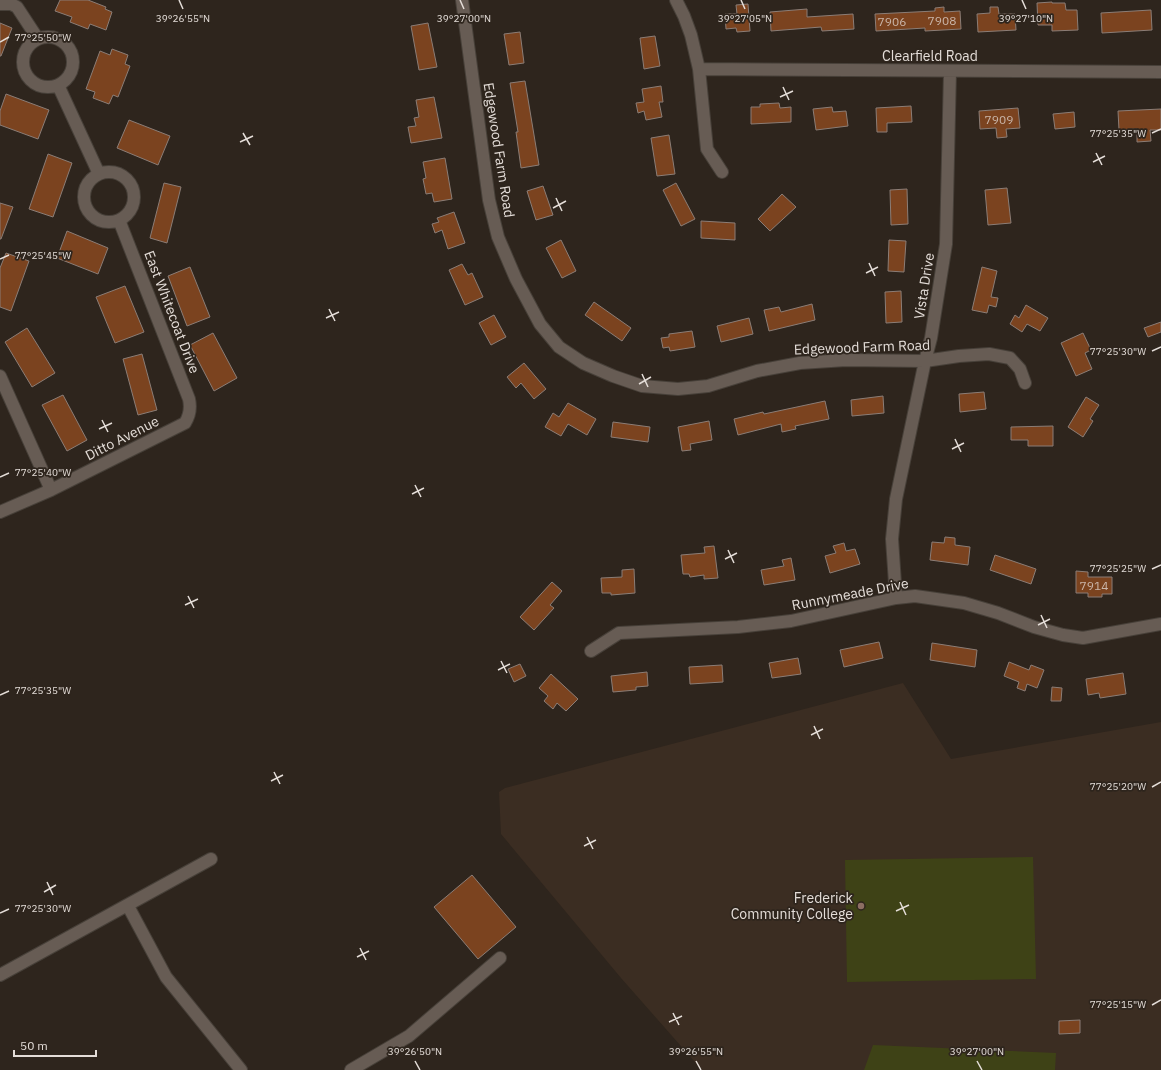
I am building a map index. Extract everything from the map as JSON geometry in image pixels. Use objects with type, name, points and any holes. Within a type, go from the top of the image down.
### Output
[{"type":"street","name":"Edgewood Farm Road","points":[[462,0],[489,200],[498,237],[516,279],[540,324],[559,347],[583,363],[613,376],[642,386],[678,389],[708,386],[757,371],[800,363],[846,360],[925,361],[959,356],[989,354],[1010,358],[1020,369],[1025,383]]},
{"type":"street","points":[[676,0],[691,35],[699,69],[707,149],[722,172]]},
{"type":"street","points":[[0,4],[11,4],[17,7],[38,39]]},
{"type":"street","points":[[48,37],[57,38],[66,44],[71,52],[73,62],[72,72],[66,80],[58,85],[48,87],[39,85],[30,80],[25,72],[23,62],[25,53],[30,44],[38,39],[48,37]]},
{"type":"street","name":"Clearfield Road","points":[[699,69],[1161,72]]},
{"type":"street","name":"Vista Drive","points":[[896,598],[892,540],[896,499],[931,338],[946,244],[950,71]]},
{"type":"street","points":[[58,85],[100,174]]},
{"type":"street","points":[[109,172],[119,174],[127,179],[133,187],[135,197],[133,207],[128,215],[120,220],[110,222],[100,221],[92,215],[86,207],[84,198],[86,188],[91,180],[100,174],[109,172]]},
{"type":"street","name":"East Whitecoat Drive","points":[[120,220],[189,399],[189,416]]},
{"type":"street","points":[[0,376],[51,490]]},
{"type":"street","name":"Ditto Avenue","points":[[0,512],[51,490],[185,423],[189,416]]},
{"type":"street","name":"Runnymeade Drive","points":[[591,651],[619,633],[738,627],[791,621],[896,598],[915,596],[964,603],[998,613],[1063,636],[1083,638],[1161,624]]},
{"type":"street","points":[[0,975],[128,906],[211,859]]},
{"type":"street","points":[[128,906],[166,977],[240,1070]]},
{"type":"street","points":[[351,1070],[409,1036],[500,958]]},
{"type":"shaded area","name":"Frederick Community College","points":[[903,683],[951,759],[1161,722],[1161,1070],[702,1070],[621,978],[501,834],[499,792],[505,788]]},
{"type":"green space","points":[[1033,857],[1036,979],[847,982],[845,860]]},
{"type":"green space","points":[[873,1045],[1056,1053],[1055,1070],[864,1070]]},
{"type":"building","points":[[60,0],[88,0],[106,7],[105,9],[112,12],[106,30],[90,24],[88,29],[70,22],[72,17],[55,11]]},
{"type":"building","points":[[1037,3],[1065,3],[1066,10],[1077,10],[1078,30],[1052,31],[1052,25],[1038,25]]},
{"type":"building","points":[[748,4],[750,31],[737,32],[736,28],[726,29],[725,14],[737,14],[736,5]]},
{"type":"building","points":[[944,7],[944,12],[960,11],[961,29],[925,31],[925,28],[876,31],[875,14],[935,11],[935,8]]},
{"type":"building","points":[[990,7],[998,7],[999,14],[1015,14],[1016,30],[978,32],[977,14],[990,13]]},
{"type":"building","points":[[807,9],[807,17],[853,14],[854,29],[822,31],[821,27],[771,31],[770,12]]},
{"type":"building","points":[[1151,10],[1152,30],[1102,33],[1101,13]]},
{"type":"building","points":[[0,23],[12,28],[1,56],[0,56]]},
{"type":"building","points":[[428,23],[437,67],[419,70],[411,26]]},
{"type":"building","points":[[520,32],[524,63],[509,65],[504,34]]},
{"type":"building","points":[[655,36],[660,66],[644,69],[640,38]]},
{"type":"building","points":[[112,49],[128,55],[125,64],[130,66],[118,97],[113,95],[109,104],[93,98],[95,92],[86,89],[100,51],[110,55]]},
{"type":"building","points":[[525,81],[539,165],[521,168],[516,132],[518,132],[510,83]]},
{"type":"building","points":[[661,86],[663,102],[659,102],[662,117],[646,120],[644,111],[638,113],[636,103],[644,102],[642,89]]},
{"type":"building","points":[[6,94],[49,110],[38,139],[0,125],[0,111]]},
{"type":"building","points":[[434,97],[442,138],[411,143],[408,127],[416,126],[414,118],[419,117],[416,100]]},
{"type":"building","points":[[779,103],[780,108],[791,107],[791,122],[751,124],[751,107],[760,107],[760,104]]},
{"type":"building","points":[[911,106],[912,122],[887,123],[887,132],[877,132],[876,108]]},
{"type":"building","points":[[832,107],[833,112],[846,111],[848,126],[816,130],[813,109]]},
{"type":"building","points":[[1018,108],[1020,128],[1006,129],[1007,137],[997,138],[996,128],[980,129],[979,111]]},
{"type":"building","points":[[1161,109],[1161,130],[1150,130],[1151,141],[1137,142],[1137,129],[1119,130],[1118,111]]},
{"type":"building","points":[[1074,112],[1075,127],[1055,129],[1053,114]]},
{"type":"building","points":[[129,120],[170,136],[158,165],[117,148]]},
{"type":"building","points":[[669,135],[675,174],[657,176],[651,138]]},
{"type":"building","points":[[48,154],[72,163],[53,217],[29,209]]},
{"type":"building","points":[[445,158],[452,199],[434,202],[432,193],[426,194],[423,179],[426,178],[423,162]]},
{"type":"building","points":[[164,183],[181,187],[167,243],[150,238]]},
{"type":"building","points":[[676,183],[695,219],[681,226],[663,190]]},
{"type":"building","points":[[543,186],[553,215],[536,220],[527,191]]},
{"type":"building","points":[[1007,188],[1011,223],[988,225],[985,190]]},
{"type":"building","points":[[907,189],[908,224],[891,225],[890,190]]},
{"type":"building","points":[[782,194],[796,207],[770,231],[758,219]]},
{"type":"building","points":[[0,203],[13,207],[1,239],[0,239]]},
{"type":"building","points":[[454,212],[465,243],[448,249],[442,230],[435,233],[432,224],[439,222],[437,218]]},
{"type":"building","points":[[701,221],[735,223],[735,240],[701,238]]},
{"type":"building","points":[[67,231],[108,248],[98,274],[57,258]]},
{"type":"building","points":[[561,240],[576,271],[562,278],[546,248]]},
{"type":"building","points":[[889,240],[906,241],[904,272],[888,271]]},
{"type":"building","points":[[6,253],[29,261],[11,311],[0,307],[0,268]]},
{"type":"building","points":[[462,264],[468,275],[472,273],[483,297],[465,305],[449,270]]},
{"type":"building","points":[[190,267],[210,317],[187,326],[168,276]]},
{"type":"building","points":[[982,267],[997,271],[991,297],[998,298],[996,307],[989,305],[987,313],[972,310]]},
{"type":"building","points":[[125,286],[144,332],[115,343],[96,297]]},
{"type":"building","points":[[901,291],[902,322],[886,323],[885,292]]},
{"type":"building","points":[[594,302],[631,328],[622,341],[585,315]]},
{"type":"building","points":[[812,304],[815,320],[769,331],[764,310],[779,307],[781,312]]},
{"type":"building","points":[[1026,305],[1048,318],[1040,331],[1027,324],[1022,332],[1010,324],[1015,315],[1019,318]]},
{"type":"building","points":[[494,315],[506,337],[491,345],[479,323]]},
{"type":"building","points":[[749,318],[753,334],[721,342],[717,326]]},
{"type":"building","points":[[1161,322],[1161,332],[1148,337],[1144,328]]},
{"type":"building","points":[[27,328],[55,373],[32,387],[5,342]]},
{"type":"building","points":[[692,331],[695,347],[670,351],[669,347],[663,348],[661,338],[669,337],[669,334]]},
{"type":"building","points":[[213,333],[237,378],[214,391],[190,345]]},
{"type":"building","points":[[1083,333],[1091,350],[1085,353],[1092,369],[1076,376],[1061,343]]},
{"type":"building","points":[[142,354],[157,410],[138,415],[123,359]]},
{"type":"building","points":[[524,363],[546,389],[534,399],[521,383],[516,388],[507,377]]},
{"type":"building","points":[[984,392],[986,409],[960,412],[959,394]]},
{"type":"building","points":[[63,395],[87,440],[67,451],[42,405]]},
{"type":"building","points":[[883,396],[884,413],[852,416],[851,400]]},
{"type":"building","points":[[1086,397],[1099,405],[1090,419],[1093,421],[1083,437],[1068,427]]},
{"type":"building","points":[[825,401],[829,419],[795,426],[796,429],[782,432],[781,424],[738,435],[734,419],[763,412],[764,414]]},
{"type":"building","points":[[568,403],[596,419],[587,435],[568,424],[561,436],[545,427],[553,413],[559,417]]},
{"type":"building","points":[[709,421],[712,440],[690,444],[691,450],[682,451],[678,427]]},
{"type":"building","points":[[613,422],[650,427],[648,442],[611,437]]},
{"type":"building","points":[[1053,426],[1053,446],[1028,446],[1028,440],[1011,440],[1011,427]]},
{"type":"building","points":[[945,537],[955,538],[955,545],[970,547],[968,565],[930,560],[932,542],[944,543]]},
{"type":"building","points":[[844,543],[846,551],[855,549],[860,564],[830,573],[825,556],[836,553],[833,546]]},
{"type":"building","points":[[714,546],[718,578],[704,579],[704,575],[690,577],[689,574],[683,574],[681,555],[705,553],[704,547]]},
{"type":"building","points":[[995,555],[1036,569],[1031,584],[990,570]]},
{"type":"building","points":[[791,558],[795,580],[764,585],[761,570],[784,566],[782,560]]},
{"type":"building","points":[[634,569],[635,593],[611,595],[611,593],[602,593],[601,578],[622,577],[622,570]]},
{"type":"building","points":[[1076,571],[1088,572],[1088,577],[1112,577],[1112,594],[1102,594],[1102,597],[1088,597],[1088,593],[1076,593]]},
{"type":"building","points":[[552,582],[562,591],[550,605],[554,608],[534,630],[520,617]]},
{"type":"building","points":[[879,642],[883,658],[844,667],[840,650]]},
{"type":"building","points":[[932,643],[977,650],[975,667],[930,660]]},
{"type":"building","points":[[798,658],[801,674],[772,678],[769,663]]},
{"type":"building","points":[[1009,662],[1029,670],[1031,665],[1044,670],[1037,688],[1027,684],[1025,691],[1017,688],[1019,682],[1004,676]]},
{"type":"building","points":[[520,664],[526,676],[514,682],[508,669]]},
{"type":"building","points":[[722,665],[723,682],[690,684],[689,667]]},
{"type":"building","points":[[647,672],[648,686],[636,687],[636,690],[613,692],[611,676]]},
{"type":"building","points":[[1123,673],[1126,694],[1100,698],[1099,693],[1088,695],[1086,679]]},
{"type":"building","points":[[551,674],[578,699],[566,711],[557,703],[553,709],[544,701],[548,696],[539,688]]},
{"type":"building","points":[[1052,687],[1062,688],[1061,701],[1051,701]]},
{"type":"building","points":[[472,875],[516,927],[478,959],[434,907]]},
{"type":"building","points":[[1080,1020],[1080,1033],[1059,1034],[1059,1021]]},
{"type":"place","name":"Frederick Community College","points":[[861,906]]}]
